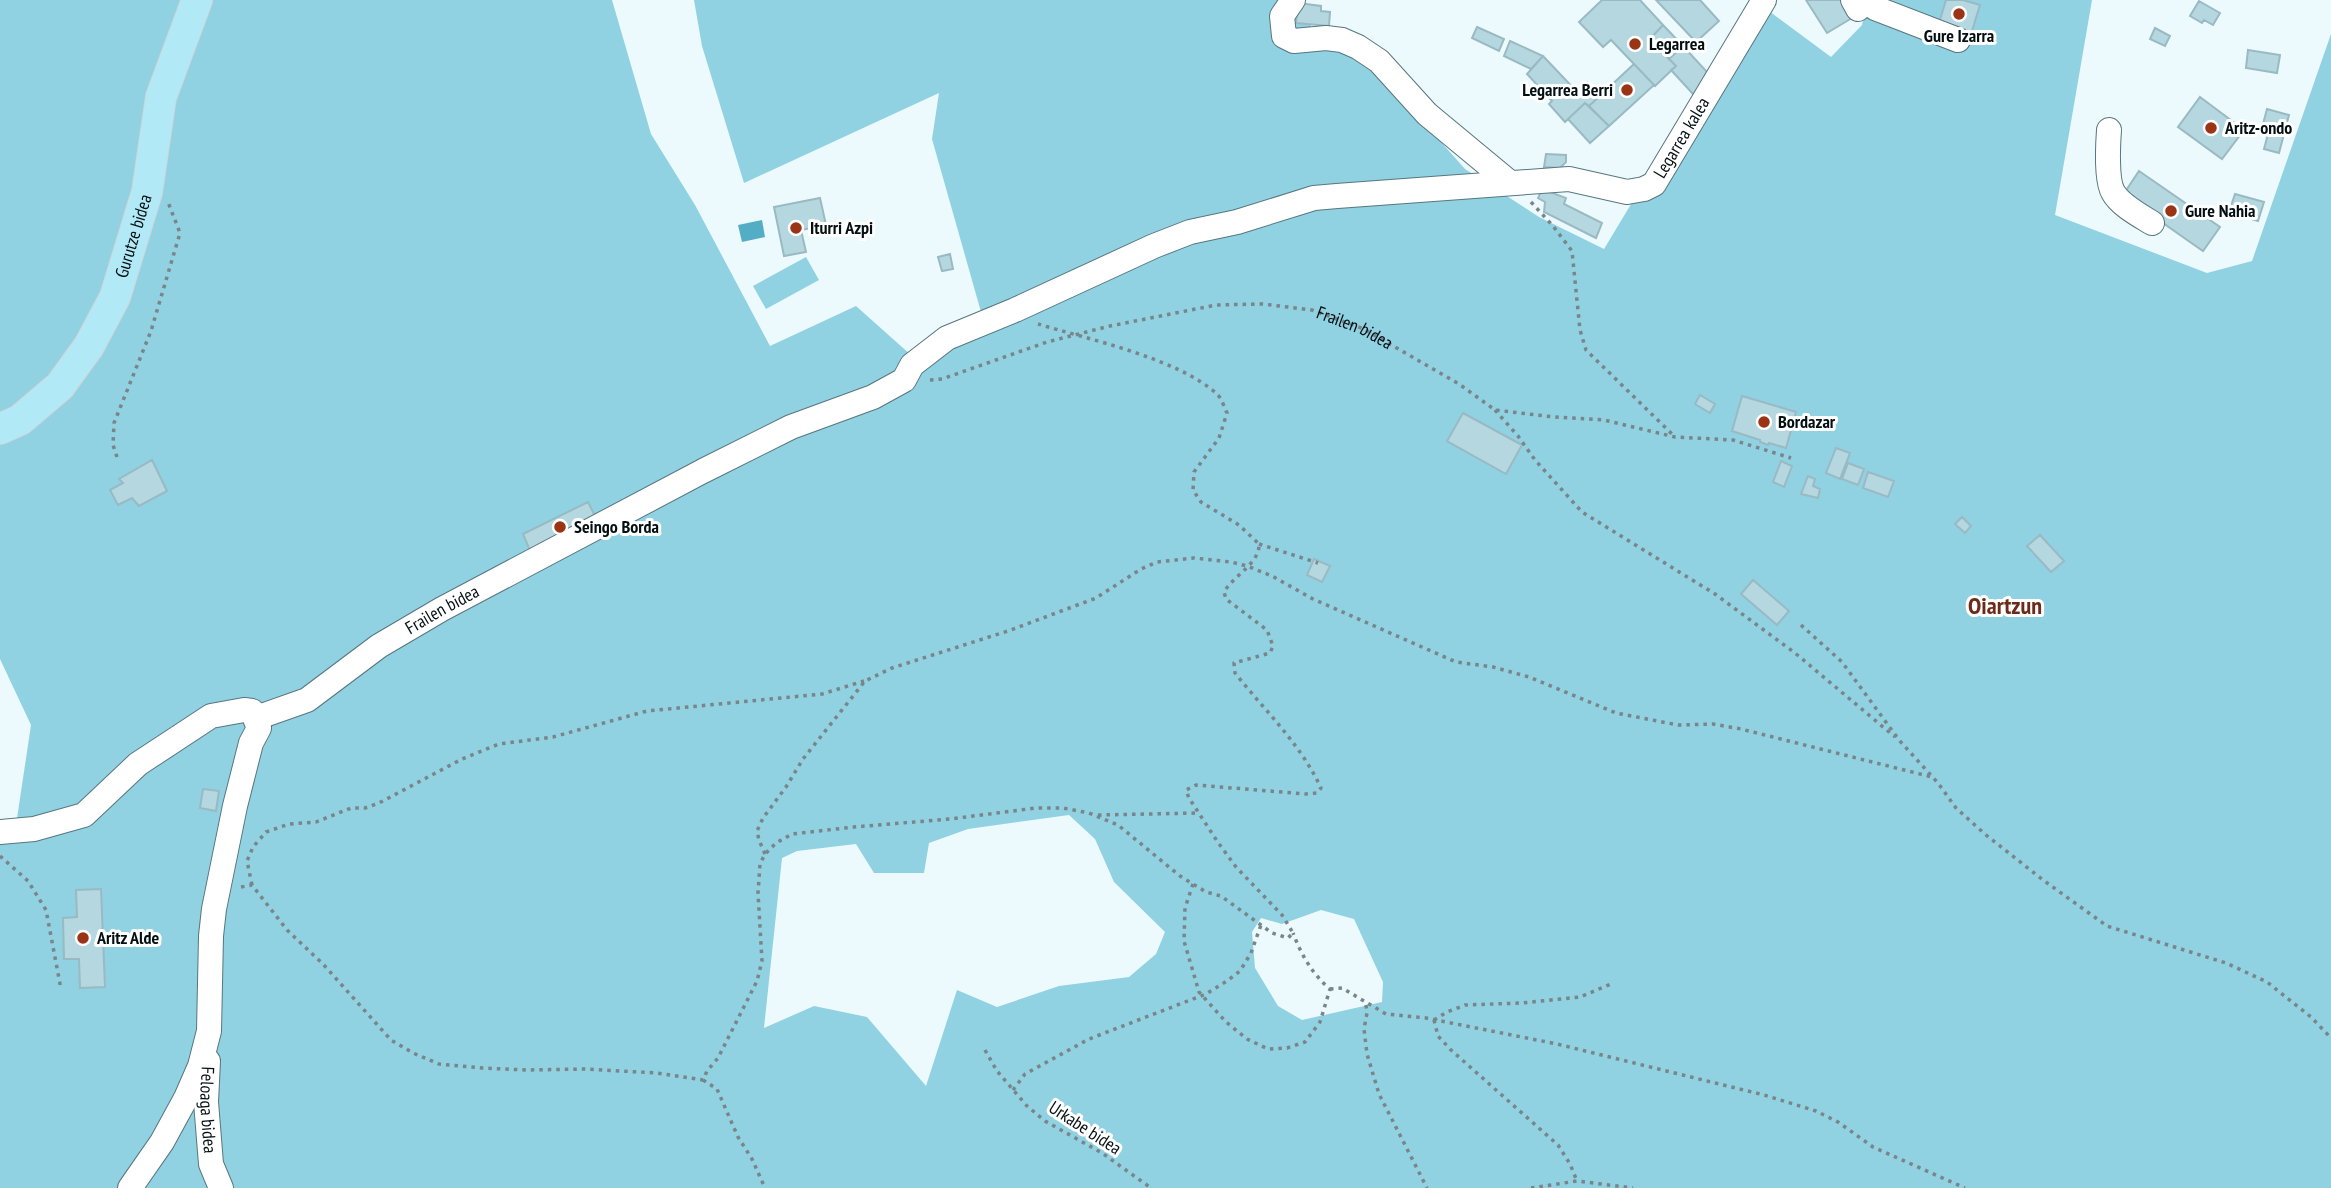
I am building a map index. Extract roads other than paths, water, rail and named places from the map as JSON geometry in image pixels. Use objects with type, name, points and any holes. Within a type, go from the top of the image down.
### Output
[{"type":"main road","name":"Gurutze bidea","points":[[0,429],[20,420],[60,386],[89,346],[115,297],[147,192],[161,97],[197,0]]},
{"type":"street","points":[[1293,0],[1282,16],[1284,36],[1294,41],[1326,38],[1342,40],[1358,47],[1379,61],[1427,114],[1508,182]]},
{"type":"street","name":"Legarrea kalea","points":[[1015,310],[1190,232],[1237,222],[1314,198],[1569,179],[1627,192],[1644,189],[1654,184],[1764,0]]},
{"type":"street","points":[[1862,6],[1958,40]]},
{"type":"street","points":[[2109,130],[2107,158],[2112,191],[2126,205],[2152,223]]},
{"type":"street","name":"Frailen bidea","points":[[0,832],[34,829],[84,816],[138,764],[212,716],[244,710],[252,711],[256,718],[307,700],[379,646],[442,608],[790,427],[873,397],[904,380],[912,365],[947,338],[1015,310]]},
{"type":"street","points":[[130,1188],[162,1142],[200,1066],[209,1031],[211,936],[217,895],[234,806],[258,728],[256,718]]},
{"type":"street","name":"Feloaga bidea","points":[[209,1031],[206,1102],[211,1164],[221,1188]]},
{"type":"place","name":"Gure Izarra","points":[[1959,14]]},
{"type":"place","name":"Legarrea","points":[[1635,44]]},
{"type":"place","name":"Legarrea Berri","points":[[1627,90]]},
{"type":"place","name":"Aritz-ondo","points":[[2211,128]]},
{"type":"place","name":"Gure Nahia","points":[[2171,211]]},
{"type":"place","name":"Iturri Azpi","points":[[796,228]]},
{"type":"place","name":"Bordazar","points":[[1764,422]]},
{"type":"place","name":"Seingo Borda","points":[[560,527]]},
{"type":"place","name":"Aritz Alde","points":[[83,938]]},
{"type":"district","name":"Oiartzun","points":[[2005,606]]}]
